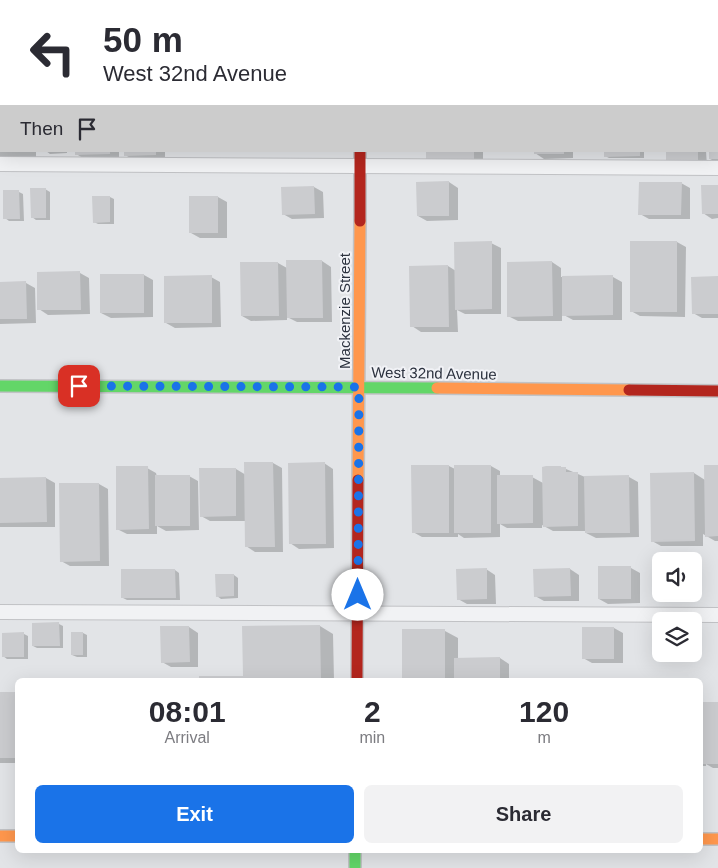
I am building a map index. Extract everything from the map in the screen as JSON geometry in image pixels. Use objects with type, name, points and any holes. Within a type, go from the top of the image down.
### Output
[{"type":"street","name":"Mackenzie Street","points":[[357,678],[360,152]]},
{"type":"street","name":"West 32nd Avenue","points":[[0,386],[718,391]]},
{"type":"street","points":[[0,836],[15,836]]},
{"type":"street","points":[[703,839],[718,839]]},
{"type":"street","points":[[355,853],[355,868]]},
{"type":"lane","points":[[0,164],[718,168]]},
{"type":"lane","points":[[0,612],[718,615]]},
{"type":"building","points":[[75,152],[110,152],[110,154],[75,155]]},
{"type":"building","points":[[124,152],[156,152],[156,155],[124,156]]},
{"type":"building","points":[[426,152],[474,152],[474,164],[426,165]]},
{"type":"building","points":[[534,152],[564,152],[564,154],[534,154]]},
{"type":"building","points":[[604,152],[640,152],[640,156],[604,157]]},
{"type":"building","points":[[666,152],[698,152],[698,162],[666,162]]},
{"type":"building","points":[[709,152],[718,152],[718,159],[709,159]]},
{"type":"building","points":[[449,181],[449,216],[417,216],[416,182]]},
{"type":"building","points":[[639,182],[682,182],[681,215],[638,215]]},
{"type":"building","points":[[701,185],[718,185],[718,214],[702,214]]},
{"type":"building","points":[[314,186],[315,214],[282,215],[281,187]]},
{"type":"building","points":[[30,188],[46,188],[46,218],[31,218]]},
{"type":"building","points":[[3,190],[19,190],[20,219],[3,219]]},
{"type":"building","points":[[92,196],[110,196],[110,222],[93,223]]},
{"type":"building","points":[[189,196],[218,196],[218,233],[189,233]]},
{"type":"building","points":[[492,241],[492,309],[455,310],[454,242]]},
{"type":"building","points":[[630,241],[677,241],[677,312],[630,312]]},
{"type":"building","points":[[286,260],[322,260],[323,318],[287,318]]},
{"type":"building","points":[[552,261],[553,316],[507,317],[507,262]]},
{"type":"building","points":[[240,262],[278,262],[279,316],[241,316]]},
{"type":"building","points":[[448,265],[449,327],[410,327],[409,266]]},
{"type":"building","points":[[80,271],[81,310],[37,310],[37,272]]},
{"type":"building","points":[[100,274],[144,274],[144,313],[100,313]]},
{"type":"building","points":[[212,275],[212,323],[164,323],[164,276]]},
{"type":"building","points":[[613,275],[613,315],[562,316],[562,276]]},
{"type":"building","points":[[718,276],[718,314],[692,314],[691,277]]},
{"type":"building","points":[[26,281],[27,319],[0,319],[0,282]]},
{"type":"building","points":[[244,462],[273,462],[275,547],[245,547]]},
{"type":"building","points":[[325,462],[326,544],[289,544],[288,463]]},
{"type":"building","points":[[411,465],[449,465],[449,533],[412,533]]},
{"type":"building","points":[[454,465],[491,465],[491,533],[454,533]]},
{"type":"building","points":[[704,465],[718,465],[718,536],[705,537]]},
{"type":"building","points":[[116,466],[148,466],[149,529],[116,530]]},
{"type":"building","points":[[561,466],[566,467],[566,472],[578,472],[578,526],[543,527],[542,467]]},
{"type":"building","points":[[199,468],[236,468],[236,516],[200,517]]},
{"type":"building","points":[[694,472],[695,541],[651,542],[650,473]]},
{"type":"building","points":[[155,475],[190,475],[190,526],[155,526]]},
{"type":"building","points":[[497,475],[533,475],[533,523],[497,524]]},
{"type":"building","points":[[629,475],[630,533],[585,533],[584,476]]},
{"type":"building","points":[[46,477],[47,522],[0,523],[0,478]]},
{"type":"building","points":[[59,483],[99,483],[100,561],[60,562]]},
{"type":"building","points":[[598,566],[631,566],[631,599],[598,599]]},
{"type":"building","points":[[487,568],[487,599],[457,600],[456,569]]},
{"type":"building","points":[[570,568],[571,596],[534,597],[533,569]]},
{"type":"building","points":[[121,569],[175,569],[176,598],[121,598]]},
{"type":"building","points":[[215,574],[234,574],[234,596],[216,597]]},
{"type":"building","points":[[59,622],[60,646],[32,646],[32,623]]},
{"type":"building","points":[[320,625],[321,678],[199,678],[199,676],[243,676],[242,626]]},
{"type":"building","points":[[160,626],[189,626],[190,662],[161,663]]},
{"type":"building","points":[[582,627],[614,627],[614,659],[582,659]]},
{"type":"building","points":[[402,629],[445,629],[445,678],[402,678]]},
{"type":"building","points":[[24,632],[24,657],[2,657],[2,633]]},
{"type":"building","points":[[71,632],[83,632],[83,655],[71,655]]},
{"type":"building","points":[[500,657],[500,678],[454,678],[454,658]]},
{"type":"building","points":[[0,692],[15,692],[15,758],[0,758]]},
{"type":"building","points":[[703,702],[718,702],[718,764],[703,764]]},
{"type":"traffic: fast","points":[[0,386],[437,388]]},
{"type":"traffic: fast","points":[[355,853],[355,868]]},
{"type":"traffic: slow","points":[[358,480],[360,221]]},
{"type":"traffic: slow","points":[[437,388],[629,390]]},
{"type":"traffic: slow","points":[[0,836],[15,836]]},
{"type":"traffic: slow","points":[[703,839],[718,839]]},
{"type":"traffic: jam","points":[[360,152],[360,221]]},
{"type":"traffic: jam","points":[[629,390],[718,391]]},
{"type":"traffic: jam","points":[[357,678],[358,480]]},
{"type":"route","points":[[79,386],[359,387],[358,595]]}]
